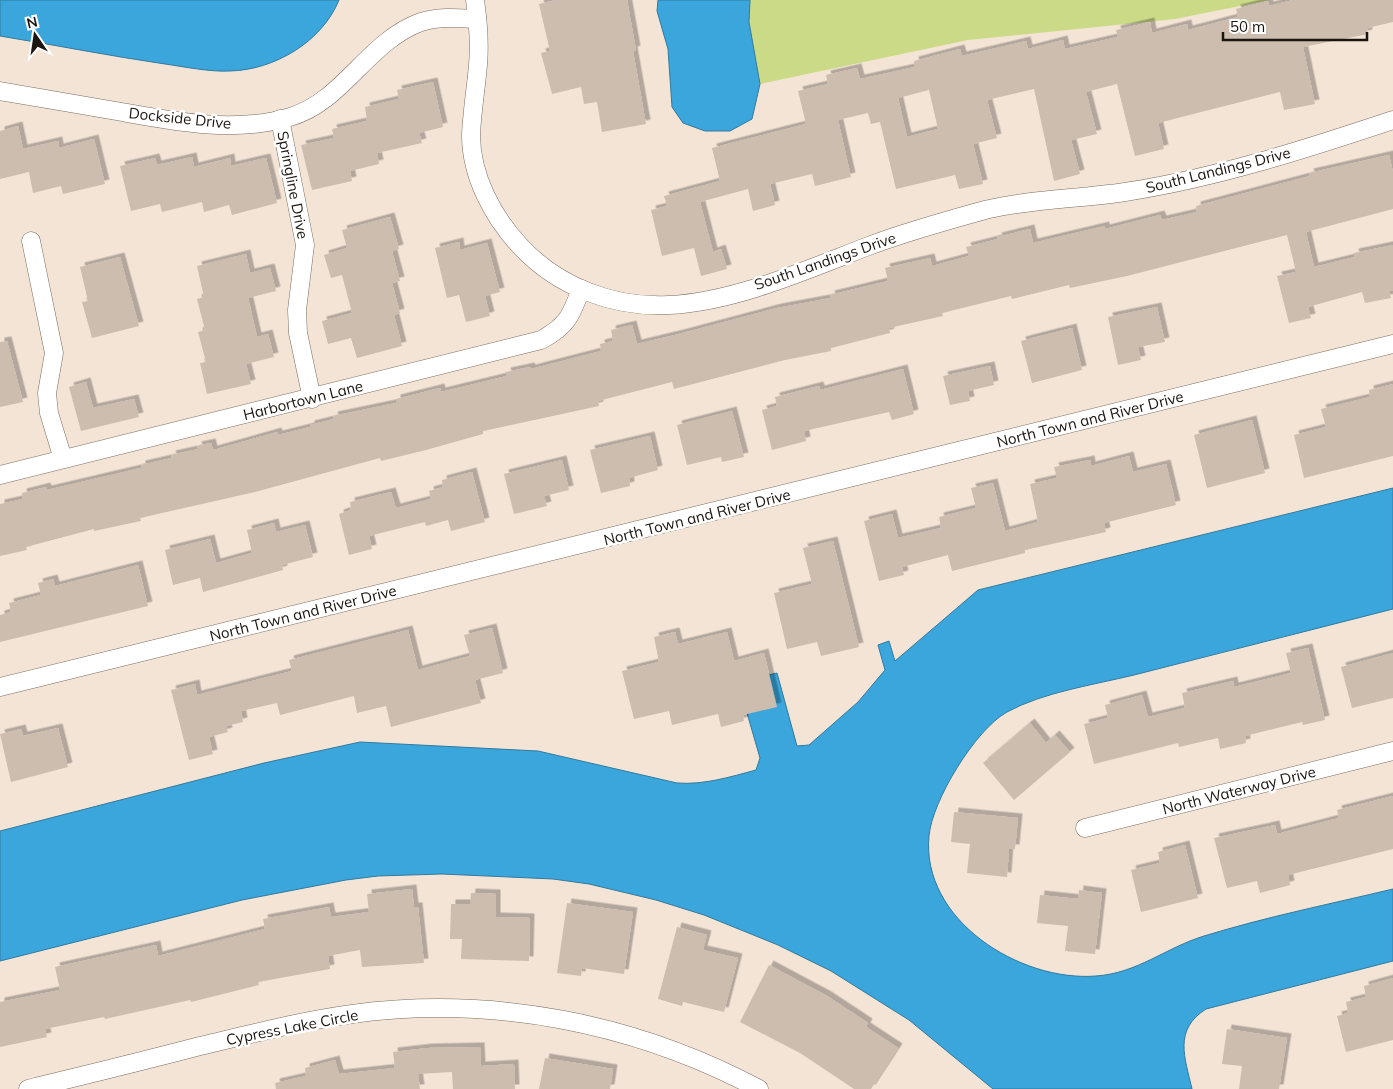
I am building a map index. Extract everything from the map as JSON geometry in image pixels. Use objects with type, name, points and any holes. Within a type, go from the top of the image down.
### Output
[{"type":"street","name":"South Landings Drive","points":[[474,0],[477,19],[478,63],[471,137],[474,161],[480,183],[490,204],[518,243],[536,262],[581,289],[628,303],[668,305],[692,303],[792,276],[917,229],[990,209],[1125,192],[1171,183],[1311,148],[1393,120]]},
{"type":"street","name":"Dockside Drive","points":[[0,91],[167,120],[211,124],[256,124],[280,118],[289,118],[309,109],[344,83],[369,56],[394,35],[421,22],[443,18],[477,19]]},
{"type":"street","name":"Springline Drive","points":[[280,118],[305,245],[297,310],[302,354],[312,399]]},
{"type":"street","points":[[31,241],[54,353],[47,393],[49,414],[63,460]]},
{"type":"street","name":"Harbortown Lane","points":[[0,475],[312,399],[541,340],[559,330],[573,312],[581,289]]},
{"type":"street","name":"North Town and River Drive","points":[[0,687],[1393,344]]},
{"type":"street","name":"North Waterway Drive","points":[[1085,828],[1393,751]]},
{"type":"street","name":"Cypress Lake Circle","points":[[28,1089],[313,1020],[404,1010],[457,1008],[537,1015],[599,1027],[683,1054],[759,1089]]},
{"type":"green space","points":[[750,0],[1270,0],[1175,19],[968,40],[760,84],[749,22]]},
{"type":"water","points":[[0,0],[339,0],[321,29],[295,51],[263,65],[247,69],[222,71],[144,61],[0,36]]},
{"type":"water","points":[[658,0],[750,0],[749,22],[760,84],[752,119],[730,131],[705,131],[683,123],[672,107],[668,49],[657,11]]},
{"type":"water","points":[[1393,488],[1393,609],[1069,690],[1021,705],[995,721],[969,750],[947,786],[932,821],[929,836],[931,866],[941,894],[958,919],[981,940],[1008,956],[1037,968],[1067,975],[1096,976],[1111,974],[1138,965],[1190,941],[1227,929],[1393,889],[1393,961],[1206,1009],[1196,1017],[1185,1035],[1185,1056],[1192,1089],[993,1089],[909,1020],[831,971],[778,945],[704,915],[656,900],[589,884],[553,879],[442,874],[378,876],[346,880],[242,900],[0,961],[0,831],[264,763],[360,742],[538,751],[677,783],[707,782],[727,778],[756,770],[760,758],[738,682],[777,673],[797,746],[809,745],[858,702],[885,670],[878,645],[889,641],[895,661],[978,590]]},
{"type":"building","points":[[556,0],[627,0],[636,50],[633,51],[646,124],[602,132],[597,102],[584,104],[581,87],[552,94],[541,53],[550,51],[539,4]]},
{"type":"building","points":[[1293,0],[1393,0],[1393,22],[1367,28],[1368,34],[1303,47],[1315,104],[1284,110],[1280,92],[1158,123],[1164,149],[1135,156],[1117,84],[1086,92],[1097,134],[1071,140],[1080,174],[1054,181],[1034,89],[987,100],[997,138],[973,144],[983,184],[959,189],[955,175],[896,189],[880,122],[871,124],[868,113],[838,120],[851,177],[815,186],[812,174],[770,184],[775,205],[753,211],[748,189],[700,202],[713,252],[721,249],[727,269],[701,276],[694,248],[662,256],[651,210],[667,206],[664,196],[720,181],[712,148],[806,124],[798,91],[828,84],[826,75],[857,68],[860,79],[915,67],[914,61],[960,49],[962,56],[1026,41],[1028,49],[1063,40],[1065,49],[1118,37],[1116,30],[1150,22],[1152,33],[1187,24],[1188,30],[1238,17],[1236,9],[1268,1],[1269,6]],"holes":[[[929,90],[938,129],[907,137],[898,98]]]},
{"type":"building","points":[[433,82],[443,127],[419,133],[422,143],[377,153],[379,164],[350,171],[352,181],[312,190],[301,145],[334,138],[332,129],[367,121],[365,107],[399,99],[397,90]]},
{"type":"building","points":[[18,126],[23,149],[58,141],[59,148],[94,139],[105,184],[63,194],[61,186],[33,193],[29,172],[0,179],[0,131]]},
{"type":"building","points":[[1389,155],[1393,172],[1393,209],[1306,232],[1314,267],[1355,257],[1354,253],[1393,245],[1393,290],[1389,291],[1391,298],[1365,303],[1362,292],[1308,307],[1311,318],[1289,323],[1277,276],[1296,272],[1287,235],[1127,276],[1070,288],[1069,285],[1012,299],[1011,296],[942,313],[943,316],[889,328],[890,333],[831,348],[831,351],[785,360],[674,389],[672,382],[598,401],[599,406],[483,431],[483,434],[426,450],[381,461],[380,458],[255,492],[140,518],[141,521],[94,531],[94,529],[26,547],[27,550],[0,556],[0,504],[23,499],[22,493],[46,487],[47,490],[141,468],[141,465],[172,458],[171,455],[198,449],[197,446],[211,443],[213,450],[277,432],[278,435],[334,419],[333,416],[396,403],[396,399],[440,388],[441,392],[507,376],[506,372],[530,367],[531,369],[601,351],[600,344],[613,341],[611,330],[632,325],[637,344],[777,308],[831,298],[830,295],[888,281],[885,268],[930,258],[932,266],[969,256],[966,247],[998,239],[997,237],[1030,229],[1033,243],[1105,226],[1105,229],[1160,215],[1162,220],[1197,212],[1196,206],[1310,176],[1309,173]]},
{"type":"building","points":[[192,157],[194,167],[230,158],[231,166],[266,158],[277,203],[232,215],[229,205],[204,212],[202,202],[162,212],[160,204],[131,211],[120,166],[155,158],[157,165]]},
{"type":"building","points":[[390,217],[399,249],[392,251],[400,281],[392,283],[400,313],[394,315],[402,346],[357,358],[351,338],[328,344],[322,321],[352,313],[342,275],[331,278],[324,255],[347,248],[342,230]]},
{"type":"building","points":[[459,242],[460,250],[487,243],[500,292],[485,296],[490,316],[466,322],[459,295],[447,298],[435,248]]},
{"type":"building","points":[[246,254],[250,273],[270,268],[276,291],[248,298],[257,337],[268,334],[274,357],[246,364],[251,384],[207,394],[200,363],[206,362],[198,332],[205,330],[197,299],[204,297],[197,266]]},
{"type":"building","points":[[120,257],[139,326],[92,338],[82,302],[88,301],[80,267]]},
{"type":"building","points":[[1157,307],[1165,342],[1138,347],[1141,360],[1118,365],[1108,317]]},
{"type":"building","points":[[1072,328],[1082,370],[1032,383],[1021,341]]},
{"type":"building","points":[[7,341],[23,402],[0,407],[0,342]]},
{"type":"building","points":[[990,366],[994,385],[968,391],[970,401],[950,405],[943,376]]},
{"type":"building","points":[[903,369],[914,414],[892,420],[889,412],[804,431],[806,441],[772,450],[762,410],[777,406],[775,397],[819,386],[820,390]]},
{"type":"building","points":[[86,382],[93,408],[134,399],[139,417],[81,431],[69,387]]},
{"type":"building","points":[[1393,384],[1393,456],[1304,478],[1294,435],[1326,427],[1321,409],[1370,397],[1369,390]]},
{"type":"building","points":[[732,411],[744,457],[722,462],[721,457],[687,465],[677,425]]},
{"type":"building","points":[[1252,420],[1265,473],[1207,488],[1194,435]]},
{"type":"building","points":[[650,436],[658,470],[629,478],[630,486],[601,493],[590,450]]},
{"type":"building","points":[[1129,456],[1133,472],[1166,464],[1176,505],[1104,523],[1106,532],[1025,550],[1025,553],[952,571],[948,555],[902,567],[904,575],[879,581],[864,521],[892,514],[898,538],[941,528],[939,517],[976,508],[971,488],[993,483],[1005,531],[1038,522],[1030,484],[1057,478],[1054,467],[1090,460],[1091,466]]},
{"type":"building","points":[[562,460],[569,490],[544,496],[547,506],[514,514],[504,474]]},
{"type":"building","points":[[472,472],[485,522],[451,531],[448,520],[426,526],[425,522],[369,536],[372,549],[349,555],[339,514],[351,510],[350,502],[391,492],[396,508],[431,499],[429,491],[443,487],[442,480]]},
{"type":"building","points":[[274,523],[276,532],[305,525],[313,557],[282,565],[283,570],[203,592],[200,578],[173,585],[165,550],[210,539],[216,563],[252,553],[247,530]]},
{"type":"building","points":[[833,541],[859,647],[821,656],[817,642],[787,649],[774,593],[812,584],[803,548]]},
{"type":"building","points":[[138,565],[148,606],[0,642],[0,615],[11,612],[9,603],[41,595],[38,583],[53,579],[55,586]]},
{"type":"building","points":[[492,628],[503,673],[475,680],[481,703],[391,727],[386,706],[357,713],[354,696],[280,715],[277,703],[241,711],[243,722],[226,726],[228,732],[209,737],[213,754],[189,760],[171,690],[195,684],[197,695],[292,671],[289,660],[408,630],[418,670],[470,656],[464,635]]},
{"type":"building","points":[[675,632],[678,644],[727,632],[734,661],[764,653],[777,707],[743,715],[744,721],[721,727],[718,714],[672,725],[669,711],[634,719],[622,671],[659,662],[654,637]]},
{"type":"building","points":[[1308,648],[1325,720],[1303,725],[1302,722],[1245,736],[1246,743],[1220,749],[1218,738],[1179,747],[1178,743],[1094,764],[1084,724],[1108,718],[1105,705],[1142,695],[1148,717],[1185,708],[1182,693],[1233,681],[1234,687],[1291,673],[1286,653]]},
{"type":"building","points":[[1393,653],[1393,698],[1352,708],[1341,667]]},
{"type":"building","points":[[1030,723],[1046,743],[1055,735],[1070,752],[1014,800],[983,763]]},
{"type":"building","points":[[58,728],[68,767],[11,782],[0,734],[21,729],[23,736]]},
{"type":"building","points":[[1393,796],[1393,849],[1288,875],[1290,885],[1260,893],[1257,881],[1227,888],[1214,838],[1275,825],[1277,834],[1339,818],[1337,810]]},
{"type":"building","points":[[954,812],[1018,818],[1015,849],[1009,849],[1007,877],[967,873],[970,844],[951,842]]},
{"type":"building","points":[[1185,845],[1198,898],[1141,912],[1131,870],[1160,863],[1158,852]]},
{"type":"building","points":[[412,889],[414,907],[418,907],[424,963],[362,967],[360,950],[328,956],[330,969],[258,982],[259,985],[191,1002],[190,1000],[105,1019],[104,1017],[45,1029],[47,1037],[0,1047],[0,1002],[60,990],[55,967],[156,945],[158,956],[265,929],[263,919],[329,907],[331,917],[369,912],[367,894]]},
{"type":"building","points":[[1079,890],[1102,893],[1095,954],[1065,951],[1068,926],[1037,923],[1040,895],[1078,899]]},
{"type":"building","points":[[471,893],[496,894],[496,917],[530,918],[529,961],[461,959],[462,939],[450,939],[451,904],[470,904]]},
{"type":"building","points":[[567,903],[633,912],[624,974],[582,968],[581,976],[557,973]]},
{"type":"building","points":[[677,927],[707,935],[703,950],[738,958],[724,1012],[683,1002],[682,1006],[658,999]]},
{"type":"building","points":[[769,965],[827,996],[868,1023],[866,1027],[898,1048],[871,1089],[854,1089],[800,1053],[740,1022]]},
{"type":"building","points":[[1393,978],[1393,1040],[1346,1052],[1337,1016],[1348,1013],[1346,1002],[1366,997],[1364,986]]},
{"type":"building","points":[[1227,1029],[1287,1038],[1279,1089],[1239,1089],[1242,1066],[1222,1064]]},
{"type":"building","points":[[480,1047],[481,1066],[514,1064],[515,1089],[453,1089],[452,1072],[418,1074],[420,1089],[276,1089],[275,1083],[306,1076],[305,1068],[335,1060],[339,1074],[395,1068],[393,1052],[428,1048]]},
{"type":"building","points":[[545,1058],[613,1069],[610,1089],[539,1089]]}]
